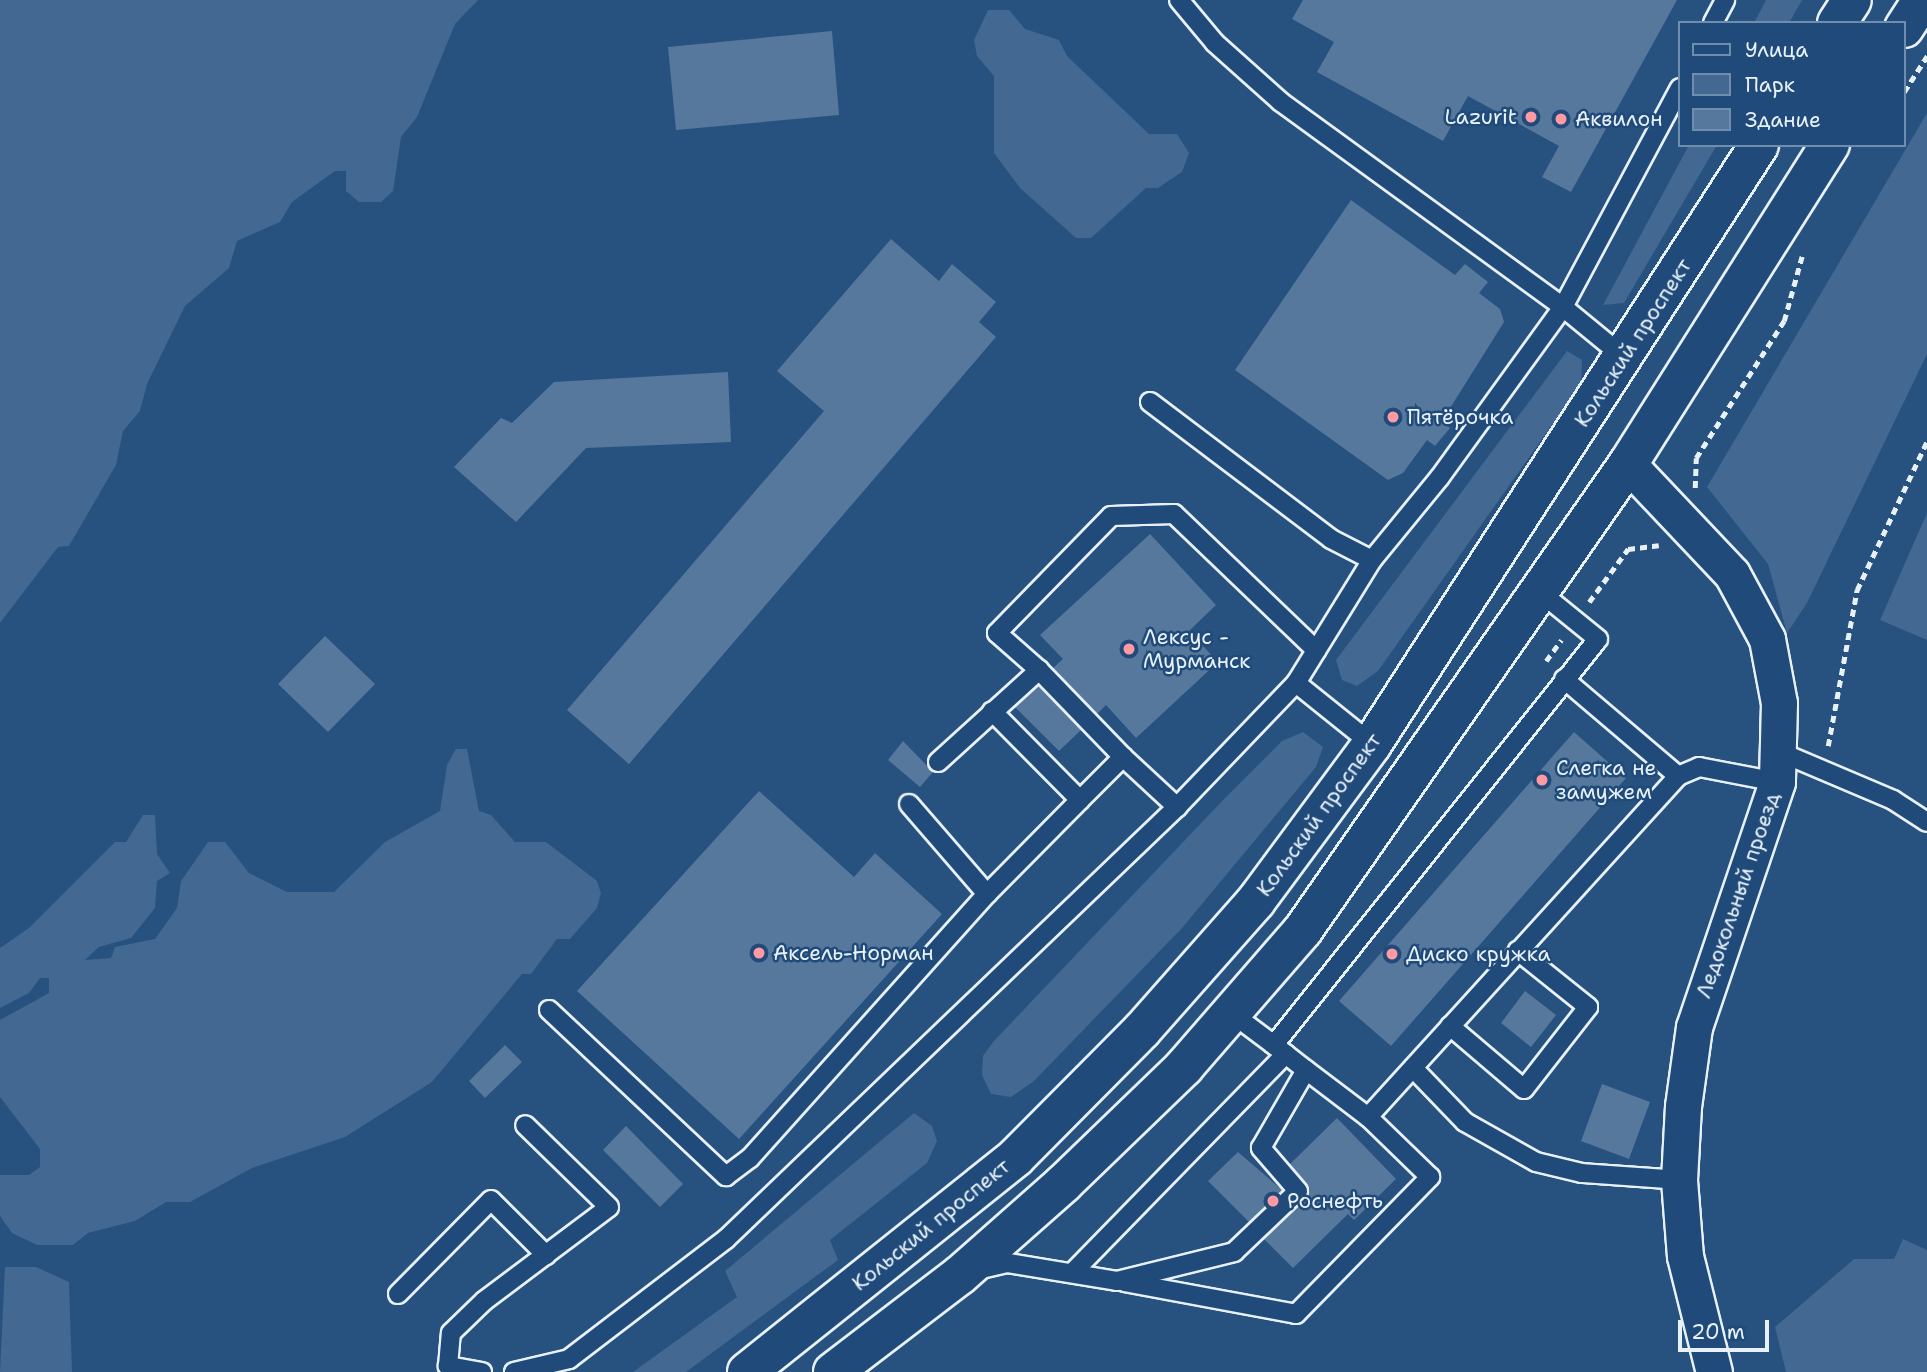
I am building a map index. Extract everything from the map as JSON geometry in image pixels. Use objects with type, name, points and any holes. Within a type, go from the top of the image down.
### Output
[{"type":"main road","points":[[1838,21],[1852,0]]},
{"type":"main road","points":[[1906,24],[1922,0]]},
{"type":"main road","name":"Кольский проспект","points":[[747,1372],[1016,1157],[1142,1030],[1256,901],[1372,744],[1625,358],[1758,147]]},
{"type":"main road","points":[[833,1372],[960,1275],[1184,1067],[1303,930],[1628,464],[1829,147]]},
{"type":"main road","points":[[1578,430],[1628,464]]},
{"type":"street","name":"Ледокольный проезд","points":[[1628,464],[1732,574],[1767,639],[1779,703],[1779,767],[1694,1027],[1679,1180],[1685,1256],[1714,1372]]},
{"type":"lane","points":[[1179,0],[1215,43],[1281,102],[1563,307],[1625,358]]},
{"type":"lane","points":[[1714,21],[1725,0]]},
{"type":"lane","points":[[514,1372],[569,1359],[726,1239],[1177,807],[1296,683],[1372,560],[1440,477],[1563,307],[1678,92]]},
{"type":"lane","points":[[1150,402],[1331,539],[1372,560]]},
{"type":"lane","points":[[1177,807],[1123,757],[1039,670],[997,633],[1111,516],[1174,514],[1317,650]]},
{"type":"lane","points":[[1072,1273],[1280,1050],[1564,679],[1598,639],[1577,618],[1539,591]]},
{"type":"lane","points":[[938,762],[1039,670]]},
{"type":"lane","points":[[1564,679],[1678,776]]},
{"type":"lane","points":[[1296,683],[1372,744]]},
{"type":"lane","points":[[992,711],[1080,800]]},
{"type":"lane","points":[[549,1010],[726,1176],[750,1158],[987,894],[1123,757]]},
{"type":"lane","points":[[1368,1117],[1678,776],[1699,767],[1824,768],[1927,822]]},
{"type":"lane","points":[[909,804],[987,894]]},
{"type":"lane","points":[[1450,1027],[1524,1089],[1588,1007],[1518,951]]},
{"type":"lane","points":[[960,1275],[1008,1263],[1296,1314],[1430,1177],[1368,1117],[1230,1012]]},
{"type":"lane","points":[[1413,1068],[1465,1122],[1536,1163],[1582,1173],[1679,1180]]},
{"type":"lane","points":[[1117,1281],[1234,1252],[1298,1191],[1261,1148],[1306,1070]]},
{"type":"lane","points":[[482,1372],[448,1366],[451,1333],[609,1207],[525,1125]]},
{"type":"lane","points":[[398,1294],[491,1200],[546,1255]]},
{"type":"path","points":[[1906,89],[1927,56]]},
{"type":"path","points":[[1824,768],[1857,590],[1927,441]]},
{"type":"green space","points":[[0,0],[478,0],[455,24],[417,117],[401,137],[393,191],[381,202],[359,202],[346,191],[346,171],[335,171],[292,202],[280,222],[237,241],[229,268],[185,306],[147,384],[140,411],[123,431],[116,465],[69,546],[58,547],[0,623]]},
{"type":"green space","points":[[1766,0],[1802,0],[1790,21],[1755,21]]},
{"type":"green space","points":[[988,10],[1009,10],[1025,29],[1059,40],[1067,56],[1149,134],[1177,134],[1189,153],[1182,172],[1158,188],[1146,188],[1091,238],[1076,238],[1020,188],[994,153],[994,76],[977,56],[974,40]]},
{"type":"green space","points":[[1927,113],[1927,354],[1807,603],[1787,633],[1768,564],[1707,487]]},
{"type":"green space","points":[[1688,147],[1716,147],[1624,303],[1603,305]]},
{"type":"green space","points":[[1567,351],[1582,360],[1581,384],[1378,671],[1357,686],[1342,680],[1336,660]]},
{"type":"green space","points":[[1927,513],[1927,640],[1880,620]]},
{"type":"green space","points":[[1303,732],[1323,747],[1316,767],[1182,928],[1034,1081],[1011,1097],[991,1094],[982,1075],[983,1056],[993,1042],[1282,741]]},
{"type":"green space","points":[[456,749],[467,749],[479,811],[491,815],[515,842],[546,842],[597,881],[601,893],[597,908],[570,939],[557,939],[531,974],[522,974],[432,1082],[345,1137],[252,1168],[190,1202],[166,1202],[135,1221],[88,1233],[73,1245],[37,1245],[12,1233],[0,1216],[0,1175],[29,1175],[40,1167],[40,1149],[0,1097],[0,1020],[49,993],[49,978],[40,978],[29,993],[0,1008],[0,948],[29,928],[115,842],[126,842],[143,815],[155,815],[157,854],[170,873],[157,881],[155,908],[131,938],[99,947],[85,960],[111,958],[115,947],[155,939],[177,908],[181,881],[208,842],[225,842],[249,873],[287,892],[334,892],[385,842],[440,811],[447,765]]},
{"type":"green space","points":[[914,1113],[932,1126],[937,1141],[927,1163],[830,1240],[838,1260],[686,1372],[633,1372],[737,1297],[725,1271]]},
{"type":"green space","points":[[1903,1239],[1927,1250],[1927,1372],[1786,1372],[1775,1327],[1854,1259],[1894,1259]]},
{"type":"green space","points":[[5,1267],[36,1267],[69,1282],[72,1372],[0,1372]]},
{"type":"building","name":"Аквилон","points":[[1303,0],[1677,0],[1571,192],[1542,177],[1559,146],[1468,96],[1443,141],[1317,72],[1334,42],[1292,19]]},
{"type":"building","points":[[832,31],[839,115],[676,130],[668,47]]},
{"type":"building","points":[[1351,200],[1455,275],[1465,264],[1488,282],[1479,293],[1500,309],[1504,322],[1442,421],[1450,428],[1435,446],[1427,440],[1403,473],[1388,480],[1235,370]]},
{"type":"building","points":[[891,239],[939,281],[952,264],[996,302],[979,322],[996,337],[629,764],[567,710],[824,411],[777,371]]},
{"type":"building","points":[[728,372],[731,442],[586,448],[516,522],[454,467],[501,418],[512,423],[554,382]]},
{"type":"building","name":"Лексус - Мурманск","points":[[1150,534],[1216,605],[1189,631],[1218,662],[1136,738],[1106,705],[1097,714],[1053,668],[1063,659],[1040,635]]},
{"type":"building","points":[[325,636],[375,684],[328,732],[278,684]]},
{"type":"building","points":[[1038,686],[1081,730],[1059,751],[1015,707]]},
{"type":"building","points":[[1574,732],[1626,778],[1391,1046],[1339,1001]]},
{"type":"building","points":[[903,741],[933,772],[920,787],[888,760]]},
{"type":"building","name":"Аксель-Норман","points":[[759,791],[854,877],[875,853],[942,914],[739,1139],[577,991]]},
{"type":"building","points":[[1525,991],[1556,1015],[1531,1047],[1501,1023]]},
{"type":"building","points":[[505,1045],[522,1062],[485,1098],[469,1081]]},
{"type":"building","points":[[1602,1084],[1650,1102],[1629,1159],[1581,1141]]},
{"type":"building","points":[[1337,1118],[1396,1179],[1354,1220],[1348,1214],[1293,1268],[1264,1239],[1309,1195],[1307,1184],[1290,1164]]},
{"type":"building","points":[[626,1126],[683,1184],[660,1207],[603,1150]]},
{"type":"building","points":[[1238,1152],[1282,1190],[1249,1222],[1208,1181]]},
{"type":"place","name":"Lazurit","points":[[1531,117]]},
{"type":"place","name":"Аквилон","points":[[1561,119]]},
{"type":"place","name":"Пятёрочка","points":[[1393,417]]},
{"type":"place","name":"Лексус - Мурманск","points":[[1129,649]]},
{"type":"place","name":"Слегка не замужем","points":[[1542,780]]},
{"type":"place","name":"Аксель-Норман","points":[[759,953]]},
{"type":"place","name":"Диско кружка","points":[[1392,954]]},
{"type":"place","name":"Роснефть","points":[[1273,1201]]}]
